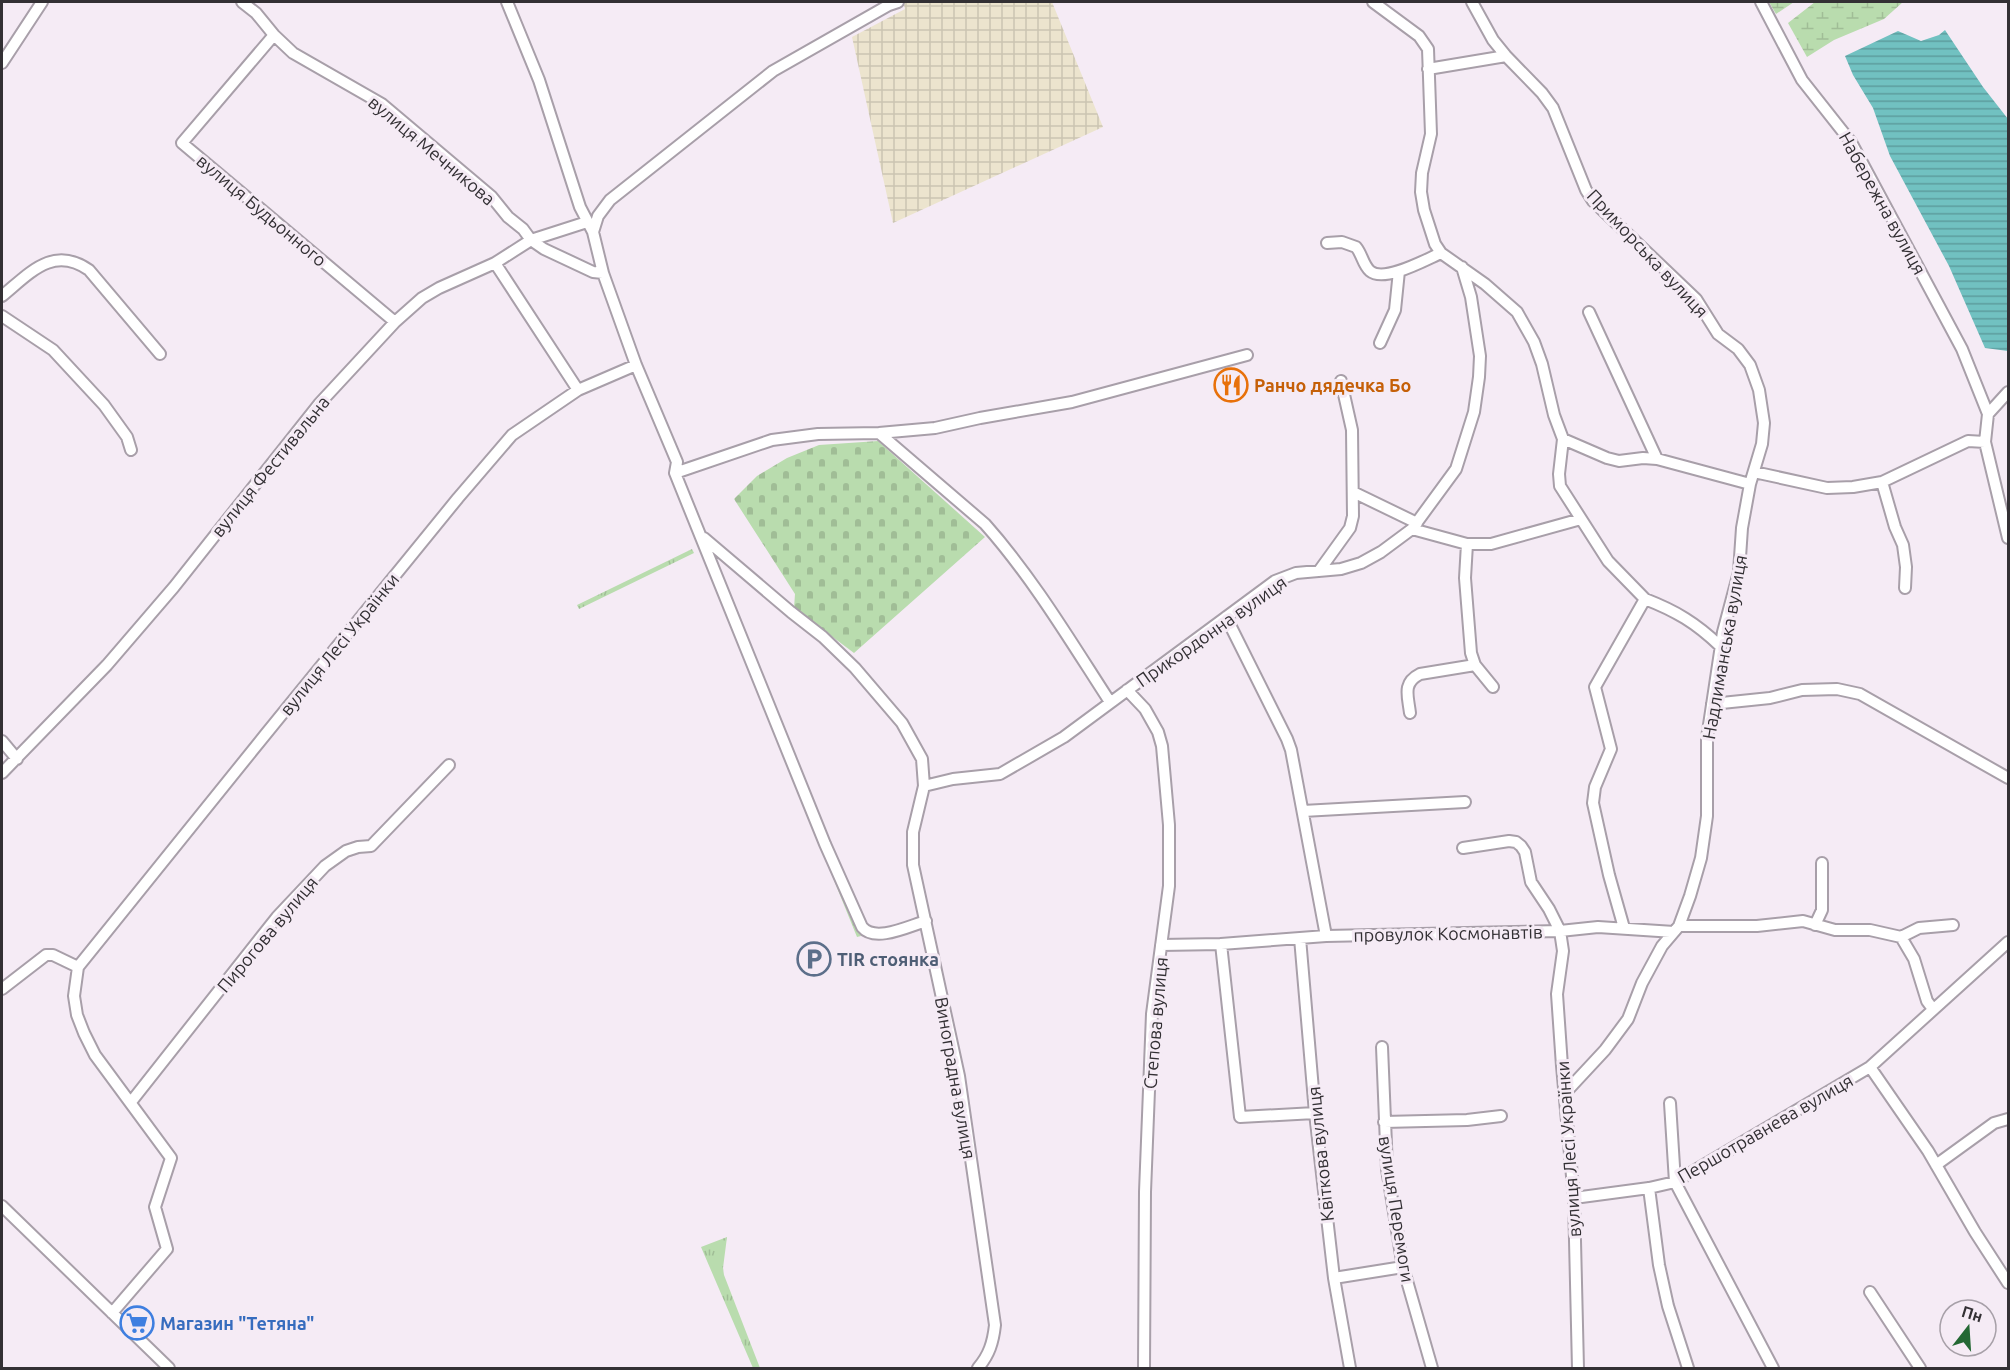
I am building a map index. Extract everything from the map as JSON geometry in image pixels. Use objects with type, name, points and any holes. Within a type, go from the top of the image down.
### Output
[{"type":"street","points":[[2,63],[42,2]]},
{"type":"street","name":"вулиця Мечникова","points":[[242,2],[256,13],[293,53],[382,104],[491,196],[531,240],[544,249],[593,272],[603,273]]},
{"type":"street","points":[[507,2],[539,80],[580,207],[593,232],[603,273],[636,365],[677,462],[675,473],[825,844],[862,927],[866,932],[879,935],[926,921]]},
{"type":"street","points":[[1373,2],[1419,36],[1428,49],[1431,134],[1422,173],[1421,192],[1424,210],[1435,244],[1441,253],[1506,301],[1527,327],[1542,364],[1554,416],[1563,439],[1560,486],[1608,561],[1645,599],[1666,607],[1698,626],[1720,646]]},
{"type":"street","name":"Приморська вулиця","points":[[1472,2],[1493,40],[1553,108],[1586,190],[1593,201],[1695,299],[1718,334],[1738,349],[1750,365],[1759,390],[1764,423],[1762,444],[1750,484]]},
{"type":"street","name":"Набережна вулиця","points":[[1761,2],[1802,80],[1851,142],[1962,349],[1988,414]]},
{"type":"street","points":[[593,232],[598,216],[610,200],[773,71],[892,3]]},
{"type":"street","name":"вулиця Будьонного","points":[[274,35],[182,143],[395,322]]},
{"type":"street","points":[[1428,69],[1506,56]]},
{"type":"street","name":"вулиця Фестивальна","points":[[2,773],[107,665],[174,586],[320,404],[395,322],[422,297],[495,263],[531,240],[587,222]]},
{"type":"street","points":[[1327,243],[1342,242],[1356,247],[1368,269],[1374,274],[1382,275],[1399,271],[1441,253]]},
{"type":"street","points":[[2,296],[32,272],[56,260],[66,259],[78,263],[89,270],[160,354]]},
{"type":"street","points":[[495,263],[578,390]]},
{"type":"street","name":"Прикордонна вулиця","points":[[924,786],[953,779],[1000,774],[1064,737],[1275,581],[1296,573],[1341,569],[1361,562],[1381,552],[1414,526],[1456,469],[1474,411],[1480,356],[1471,297],[1462,267]]},
{"type":"street","points":[[1380,343],[1395,310],[1399,271]]},
{"type":"street","points":[[1589,312],[1657,459]]},
{"type":"street","points":[[2,316],[53,350],[104,405],[127,437],[131,450]]},
{"type":"street","points":[[675,473],[772,440],[818,434],[879,433],[935,428],[1072,402],[1247,355]]},
{"type":"street","name":"вулиця Лесі Українки","points":[[78,968],[458,498],[513,435],[578,390],[636,365]]},
{"type":"street","points":[[1319,571],[1350,528],[1353,516],[1352,430],[1341,381]]},
{"type":"street","points":[[2008,392],[1988,414],[1985,442],[2008,538]]},
{"type":"street","points":[[879,433],[985,524],[1000,541],[1041,596],[1110,702]]},
{"type":"street","points":[[1563,439],[1608,458],[1657,459],[1750,484]]},
{"type":"street","points":[[1754,472],[1827,488],[1882,483],[1968,441],[1985,442]]},
{"type":"street","points":[[1882,483],[1903,545],[1906,567],[1905,588]]},
{"type":"street","name":"Надлиманська вулиця","points":[[1565,1093],[1618,1034],[1628,1019],[1652,964],[1676,929],[1690,896],[1701,858],[1707,816],[1707,738],[1722,632],[1739,572],[1742,528],[1750,484]]},
{"type":"street","points":[[1353,492],[1414,526],[1467,544],[1491,544],[1581,519]]},
{"type":"street","points":[[701,536],[823,637],[855,668],[902,723],[915,743],[922,759],[924,786]]},
{"type":"street","points":[[1467,544],[1465,578],[1471,653],[1474,664],[1493,687]]},
{"type":"street","points":[[1624,928],[1609,875],[1593,803],[1595,787],[1611,748],[1595,687],[1645,599]]},
{"type":"street","points":[[1226,617],[1287,739],[1326,936]]},
{"type":"street","points":[[1410,713],[1407,692],[1408,683],[1413,678],[1420,674],[1474,664]]},
{"type":"street","name":"Степова вулиця","points":[[1127,690],[1145,709],[1158,732],[1162,746],[1169,825],[1169,886],[1152,1014],[1145,1180],[1144,1368]]},
{"type":"street","points":[[1712,704],[1770,698],[1802,690],[1849,690],[1938,737],[2008,778]]},
{"type":"street","points":[[2,741],[17,759]]},
{"type":"street","name":"Пирогова вулиця","points":[[131,1102],[277,917],[326,866],[346,851],[371,846],[449,765]]},
{"type":"street","name":"Виноградна вулиця","points":[[924,786],[917,810],[912,850],[913,865],[959,1076],[995,1325],[993,1341],[987,1356],[978,1368]]},
{"type":"street","points":[[1303,811],[1466,802]]},
{"type":"street","points":[[1463,848],[1509,842],[1516,842],[1521,846],[1525,852],[1531,882],[1560,931]]},
{"type":"street","points":[[1815,925],[1822,910],[1822,863]]},
{"type":"street","points":[[1676,929],[1757,926],[1803,921],[1834,930],[1870,930],[1901,937],[1919,928],[1953,925]]},
{"type":"street","name":"провулок Космонавтів","points":[[1161,945],[1221,944],[1326,936],[1560,931],[1598,927],[1676,929]]},
{"type":"street","name":"вулиця Лесі Українки","points":[[1560,931],[1563,951],[1557,994],[1574,1198],[1578,1368]]},
{"type":"street","points":[[1901,937],[1914,959],[1927,1001],[1933,1009]]},
{"type":"street","name":"Квіткова вулиця","points":[[1300,938],[1315,1113],[1334,1278],[1350,1368]]},
{"type":"street","name":"Першотравнева вулиця","points":[[1574,1198],[1649,1188],[1675,1182],[1870,1066],[2008,942]]},
{"type":"street","points":[[1221,944],[1240,1117],[1315,1113]]},
{"type":"street","points":[[2,989],[46,955],[53,955],[78,968],[74,996],[77,1015],[95,1055],[171,1158],[155,1207],[167,1249],[112,1312]]},
{"type":"street","name":"вулиця Перемоги","points":[[1382,1047],[1387,1169],[1403,1267],[1432,1368]]},
{"type":"street","points":[[1870,1066],[1936,1166],[2008,1283]]},
{"type":"street","points":[[1670,1103],[1675,1182],[1773,1368]]},
{"type":"street","points":[[1384,1122],[1467,1120],[1502,1116]]},
{"type":"street","points":[[1936,1166],[1994,1123],[2008,1119]]},
{"type":"street","points":[[1649,1188],[1659,1265],[1668,1306],[1688,1368]]},
{"type":"street","points":[[2,1206],[169,1368]]},
{"type":"street","points":[[1334,1278],[1403,1267]]},
{"type":"street","points":[[1870,1292],[1920,1368]]},
{"type":"shaded area","points":[[903,2],[1052,2],[1103,127],[893,223],[852,37],[905,9]]},
{"type":"green space","points":[[1769,2],[1794,2],[1776,14]]},
{"type":"green space","points":[[1815,2],[1903,2],[1884,19],[1834,40],[1807,57],[1788,23]]},
{"type":"green space","points":[[878,441],[985,537],[854,653],[794,608],[795,594],[734,499],[757,476],[787,458],[819,445]]},
{"type":"green space","points":[[692,549],[694,553],[579,609],[577,605]]},
{"type":"green space","points":[[706,560],[814,825],[813,828],[704,561]]},
{"type":"green space","points":[[833,866],[861,936],[857,937],[829,868]]},
{"type":"green space","points":[[727,1237],[724,1275],[760,1368],[753,1368],[701,1247]]},
{"type":"water","points":[[1945,30],[1983,87],[2008,119],[2008,351],[1985,348],[1949,266],[1890,156],[1873,108],[1853,75],[1845,56],[1898,31],[1921,41],[1939,35]]},
{"type":"place","name":"Ранчо дядечка Бо","points":[[1231,385]]},
{"type":"place","name":"TIR стоянка","points":[[814,959]]},
{"type":"place","name":"Магазин \"Тетяна\"","points":[[137,1323]]}]
